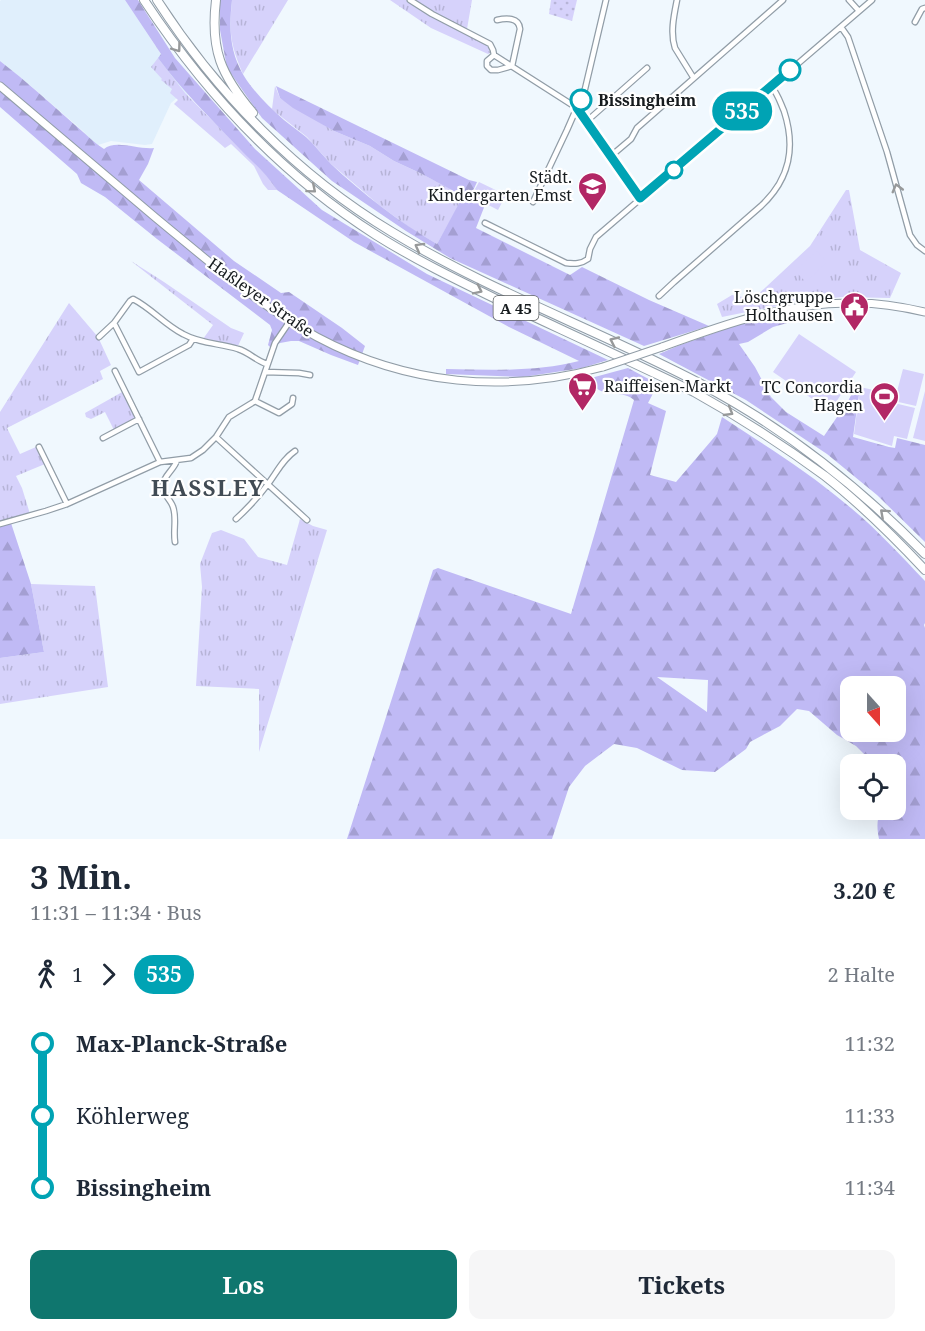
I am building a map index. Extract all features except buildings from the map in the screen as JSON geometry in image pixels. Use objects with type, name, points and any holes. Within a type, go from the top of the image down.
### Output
[{"type":"highway","name":"A 45","points":[[144,0],[185,58],[223,105],[255,138],[318,194],[377,236],[444,274],[683,387],[732,414],[825,476],[882,526],[925,570]]},
{"type":"highway","name":"A 45","points":[[157,0],[193,52],[232,99],[259,128],[324,185],[391,231],[449,264],[620,344],[742,407],[802,446],[834,471],[890,519],[925,554]]},
{"type":"highway","points":[[216,0],[213,29],[220,61],[229,82],[254,114],[259,128]]},
{"type":"main road","name":"Haßleyer Straße","points":[[0,86],[241,287],[317,337],[357,355],[408,372],[445,380],[491,383],[529,382],[603,367],[727,324],[785,309],[837,303],[870,303],[925,312]]},
{"type":"street","points":[[410,0],[442,20],[489,44],[494,55],[577,108],[640,198]]},
{"type":"street","points":[[533,201],[585,89],[606,0]]},
{"type":"street","points":[[677,0],[673,32],[675,48],[693,77]]},
{"type":"street","points":[[612,156],[631,139],[637,128],[783,0]]},
{"type":"street","points":[[849,0],[859,11]]},
{"type":"street","points":[[485,223],[566,263],[583,262],[588,259],[596,237],[872,0]]},
{"type":"street","points":[[915,22],[922,9],[925,8]]},
{"type":"street","points":[[497,20],[505,18],[520,24],[512,66]]},
{"type":"street","points":[[841,27],[848,37],[864,81],[909,231],[915,243],[925,251]]},
{"type":"street","points":[[494,55],[487,61],[491,70],[512,66]]},
{"type":"street","points":[[587,121],[647,68]]},
{"type":"street","points":[[659,296],[771,198],[778,186],[788,164],[790,135],[777,92],[771,86]]},
{"type":"street","points":[[99,337],[114,323],[133,298],[180,333],[207,344],[236,348],[267,364]]},
{"type":"street","points":[[0,524],[67,504],[160,462],[191,458],[197,454],[216,437],[230,417],[255,400],[275,344],[290,321]]},
{"type":"street","points":[[114,323],[139,372],[189,345],[194,339]]},
{"type":"street","points":[[115,371],[160,462]]},
{"type":"street","points":[[265,372],[310,375]]},
{"type":"street","points":[[255,400],[279,413],[292,404],[293,398]]},
{"type":"street","points":[[102,438],[139,419]]},
{"type":"street","points":[[216,437],[307,520]]},
{"type":"street","points":[[39,447],[67,504]]},
{"type":"street","points":[[236,519],[268,484],[286,457],[295,451]]},
{"type":"street","points":[[175,542],[174,510],[162,485],[177,460]]},
{"type":"shaded area","points":[[1,0],[125,0],[188,95],[179,96],[171,103],[152,144],[111,141],[98,145],[0,61]]},
{"type":"green space","points":[[125,0],[138,0],[175,58],[255,149],[322,210],[427,274],[608,360],[582,368],[523,377],[446,374],[446,369],[530,369],[579,361],[509,327],[354,242],[277,190],[263,172],[196,103],[158,58],[161,54]]},
{"type":"green space","points":[[220,0],[232,0],[230,20],[235,57],[244,76],[257,94],[278,115],[309,140],[343,175],[409,226],[437,244],[463,196],[293,108],[280,98],[276,86],[477,182],[471,195],[485,205],[476,228],[570,275],[582,267],[709,326],[644,346],[450,258],[406,231],[332,181],[262,118],[227,68],[220,30]]},
{"type":"green space","points":[[232,0],[288,0],[243,74],[235,54],[232,38]]},
{"type":"green space","points":[[390,0],[410,0],[489,45],[490,53],[431,28]]},
{"type":"green space","points":[[415,0],[472,0],[467,29],[452,23]]},
{"type":"green space","points":[[551,0],[577,0],[572,21],[549,14]]},
{"type":"green space","points":[[158,58],[185,93],[270,179],[277,190],[268,190],[254,166],[231,144],[225,148],[174,104],[178,100],[170,93],[172,89],[151,67]]},
{"type":"green space","points":[[0,61],[104,149],[114,145],[154,148],[139,180],[234,261],[281,293],[289,292],[365,346],[358,365],[299,341],[280,343],[270,347],[268,345],[272,330],[270,325],[105,197],[81,183],[77,174],[0,107]]},
{"type":"green space","points":[[275,86],[280,98],[334,131],[370,146],[394,161],[464,196],[437,244],[379,205],[330,163],[307,137],[274,111],[272,109]]},
{"type":"green space","points":[[479,182],[506,195],[498,210],[471,196]]},
{"type":"green space","points":[[846,190],[849,190],[860,250],[901,273],[890,298],[843,297],[802,301],[722,317],[717,304],[732,295],[753,299],[810,246]]},
{"type":"green space","points":[[817,251],[827,262],[806,282],[795,271]]},
{"type":"green space","points":[[131,261],[231,328],[244,333],[238,346],[203,339],[213,325]]},
{"type":"green space","points":[[69,303],[98,337],[111,365],[100,371],[103,379],[7,428],[20,454],[36,447],[45,464],[16,476],[30,514],[0,522],[0,412]]},
{"type":"green space","points":[[795,311],[798,320],[773,327],[748,342],[739,344],[755,367],[771,397],[786,412],[824,436],[857,384],[860,387],[853,437],[895,448],[897,438],[925,445],[925,542],[877,495],[827,454],[746,400],[659,354],[731,327]]},
{"type":"green space","points":[[799,334],[856,372],[830,411],[773,372]]},
{"type":"green space","points":[[628,368],[658,384],[648,403],[666,411],[650,475],[676,482],[717,434],[722,417],[816,480],[857,513],[925,581],[925,839],[879,839],[878,820],[906,820],[906,754],[864,754],[849,742],[906,742],[906,676],[840,676],[840,737],[809,711],[797,709],[780,726],[750,742],[746,749],[715,772],[682,770],[637,748],[614,744],[585,766],[569,787],[552,839],[347,839],[433,570],[438,568],[571,614],[634,400],[622,394],[604,392],[594,385],[591,378]],"holes":[[[657,677],[708,680],[707,712]]]},
{"type":"green space","name":"TC Concordia Hagen","points":[[903,369],[924,374],[916,406],[894,401],[894,403],[915,408],[907,439],[894,436],[892,446],[854,434],[860,387],[896,395]]},
{"type":"green space","points":[[124,391],[135,418],[114,430],[105,412],[91,419],[86,417],[85,413]]},
{"type":"green space","points":[[925,391],[925,441],[913,438]]},
{"type":"green space","points":[[300,519],[327,530],[259,752],[259,689],[196,686],[202,587],[200,564],[212,533],[221,530],[244,539],[258,557],[287,565]]},
{"type":"green space","points":[[11,523],[31,584],[44,652],[0,658],[0,526]]},
{"type":"green space","points":[[31,584],[95,586],[108,687],[0,704],[0,658],[44,652]]},
{"type":"bus line","name":"535","points":[[581,100],[577,108],[640,198],[790,70]]},
{"type":"place","name":"Bissingheim","points":[[581,100]]},
{"type":"place","name":"Städt. Kindergarten Emst","points":[[593,212]]},
{"type":"place","name":"Löschgruppe Holthausen","points":[[854,332]]},
{"type":"place","name":"Raiffeisen-Markt","points":[[583,412]]},
{"type":"place","name":"TC Concordia Hagen","points":[[884,422]]},
{"type":"district","name":"HASSLEY","points":[[208,487]]}]
